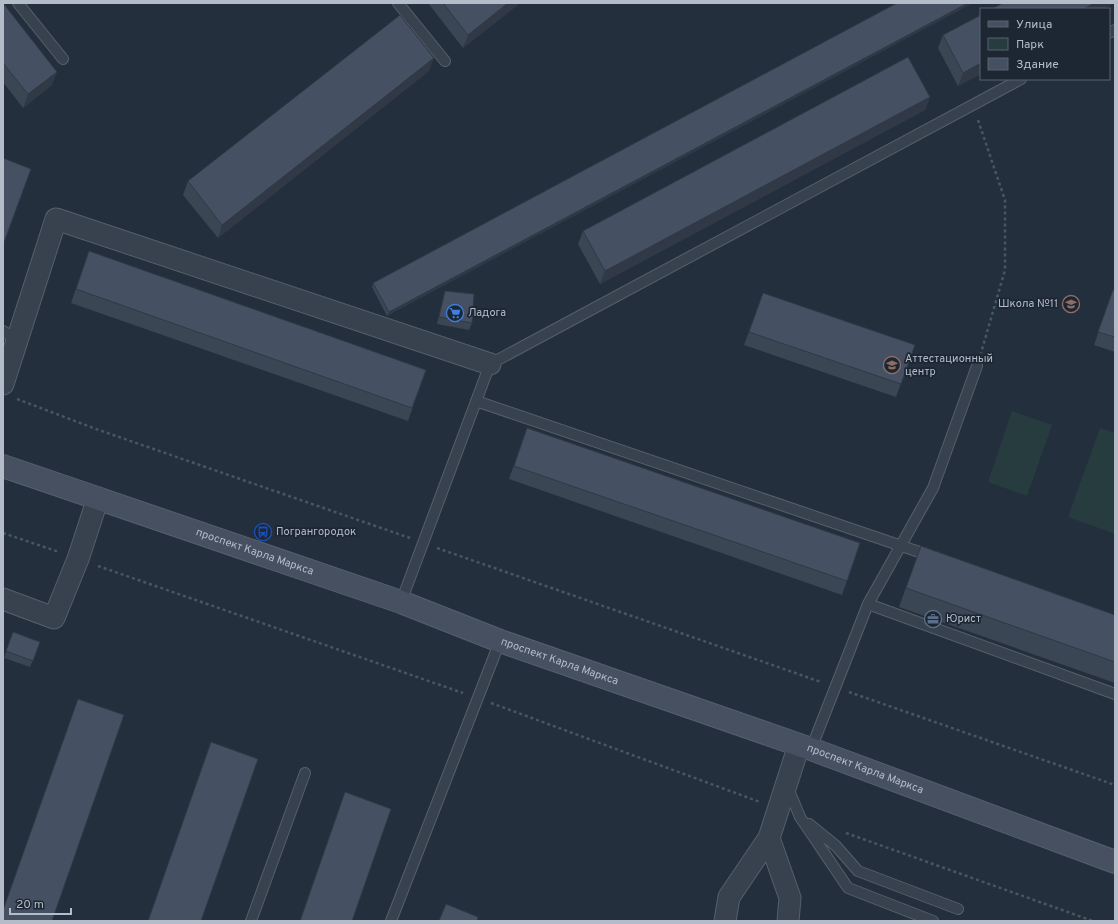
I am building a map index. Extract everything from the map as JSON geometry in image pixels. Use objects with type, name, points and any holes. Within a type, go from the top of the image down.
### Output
[{"type":"main road","name":"проспект Карла Маркса","points":[[3,466],[401,602],[500,641],[805,747],[1115,862]]},
{"type":"street","points":[[6,378],[10,336],[56,219],[490,364]]},
{"type":"street","points":[[3,599],[54,618],[78,559],[98,498]]},
{"type":"street","points":[[725,921],[729,897],[769,838],[786,784],[805,747]]},
{"type":"street","points":[[769,838],[790,898],[788,921]]},
{"type":"lane","points":[[18,3],[63,59]]},
{"type":"lane","points":[[398,3],[445,61]]},
{"type":"lane","points":[[401,602],[490,364],[1019,80]]},
{"type":"lane","points":[[805,747],[835,687],[868,604],[933,488],[977,366]]},
{"type":"lane","points":[[476,401],[937,558]]},
{"type":"lane","points":[[868,604],[1115,694]]},
{"type":"lane","points":[[391,921],[500,641]]},
{"type":"lane","points":[[251,921],[305,773]]},
{"type":"lane","points":[[786,784],[800,816],[848,888],[933,921]]},
{"type":"lane","points":[[800,816],[836,846],[858,871],[958,908]]},
{"type":"path","points":[[973,104],[1005,200],[1005,270],[977,366]]},
{"type":"path","points":[[6,378],[96,429],[1115,784]]},
{"type":"path","points":[[3,533],[479,698],[778,809]]},
{"type":"path","points":[[845,833],[1093,921]]},
{"type":"green space","points":[[1012,411],[1052,425],[1027,496],[988,482]]},
{"type":"green space","points":[[1100,428],[1115,433],[1115,534],[1068,517]]},
{"type":"building","points":[[3,3],[57,72],[28,94],[3,63]]},
{"type":"building","points":[[443,3],[508,3],[468,35]]},
{"type":"building","points":[[897,3],[968,3],[389,312],[373,283]]},
{"type":"building","points":[[1003,3],[1095,3],[1085,8],[994,8]]},
{"type":"building","points":[[400,15],[434,58],[222,225],[188,181]]},
{"type":"building","points":[[980,16],[980,64],[963,73],[943,35]]},
{"type":"building","points":[[908,57],[930,97],[605,271],[583,231]]},
{"type":"building","points":[[3,158],[31,169],[3,245]]},
{"type":"building","points":[[89,251],[426,370],[412,408],[76,289]]},
{"type":"building","points":[[1113,290],[1115,291],[1115,337],[1098,332]]},
{"type":"building","name":"Ладога","points":[[445,291],[474,294],[472,323],[439,317]]},
{"type":"building","points":[[763,293],[915,345],[901,384],[749,332]]},
{"type":"building","points":[[527,428],[860,543],[847,581],[514,466]]},
{"type":"building","points":[[921,546],[1115,615],[1115,662],[906,588]]},
{"type":"building","points":[[13,632],[40,642],[33,661],[6,651]]},
{"type":"building","points":[[78,699],[124,715],[52,921],[3,921],[3,910]]},
{"type":"building","points":[[211,742],[258,759],[201,921],[148,921]]},
{"type":"building","points":[[345,792],[391,809],[352,921],[300,921]]},
{"type":"building","points":[[446,904],[478,917],[477,921],[439,921]]},
{"type":"place","name":"Школа №11","points":[[1071,304]]},
{"type":"place","name":"Ладога","points":[[455,313]]},
{"type":"place","name":"Аттестационный центр","points":[[892,365]]},
{"type":"place","name":"Погрангородок","points":[[263,532]]},
{"type":"place","name":"Юрист","points":[[933,619]]}]
